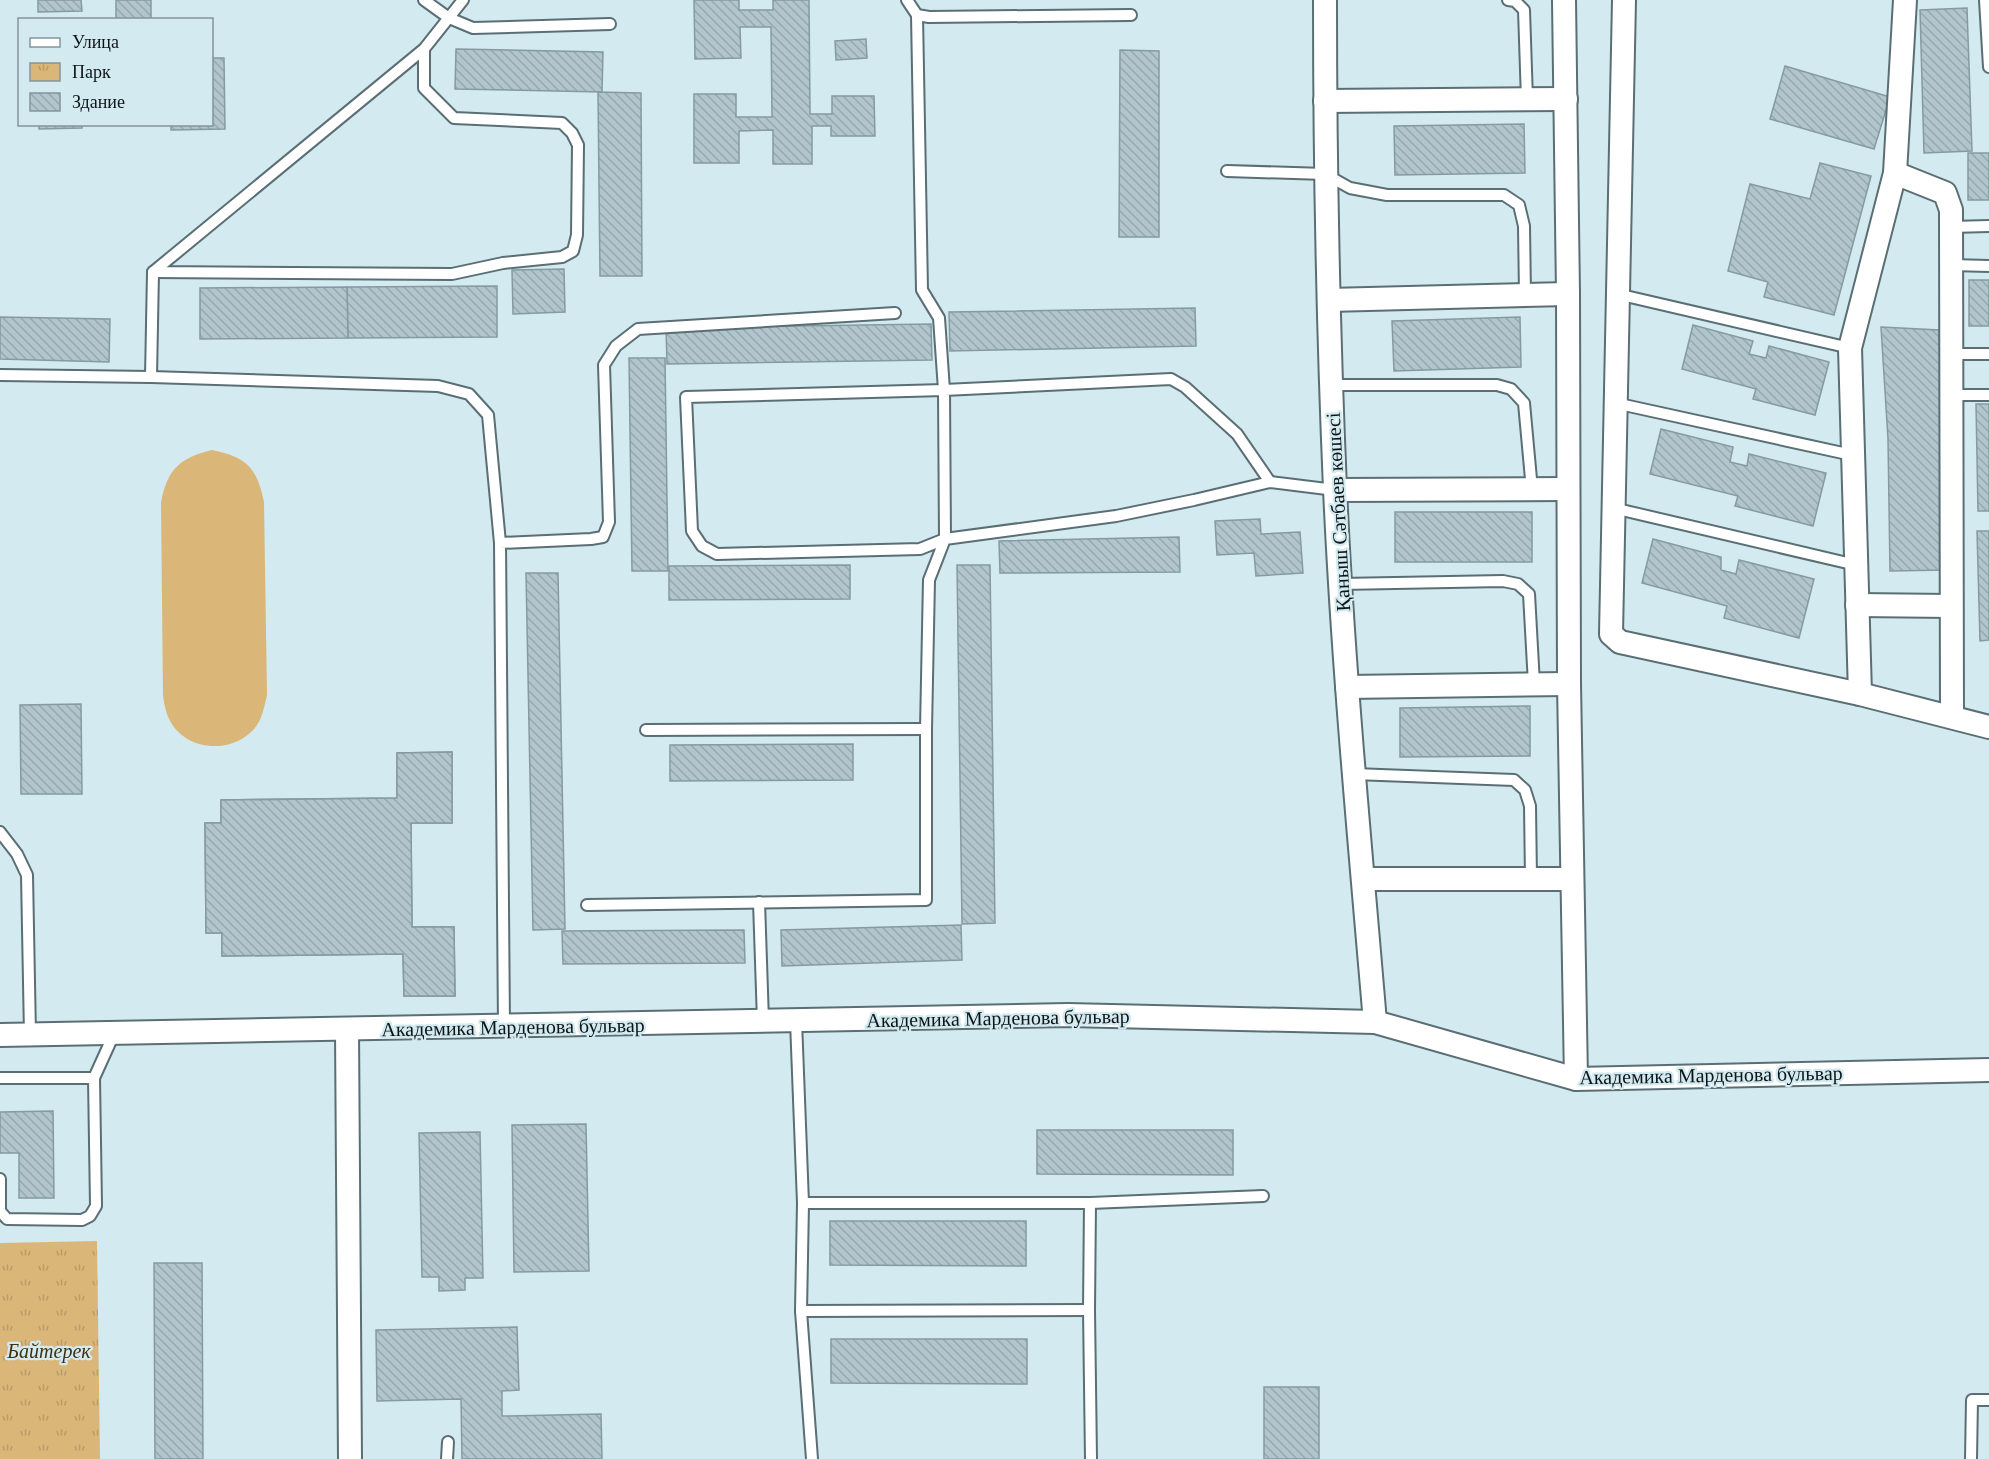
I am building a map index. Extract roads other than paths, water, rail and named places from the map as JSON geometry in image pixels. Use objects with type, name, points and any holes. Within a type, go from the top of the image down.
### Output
[{"type":"street","name":"Қаныш Сәтбаев көшесі","points":[[1324,0],[1325,174],[1335,490],[1347,687],[1375,1022]]},
{"type":"street","points":[[1564,0],[1571,879],[1576,1079]]},
{"type":"street","points":[[1624,0],[1611,634],[1620,642],[1860,694],[1989,727]]},
{"type":"street","points":[[1860,694],[1850,348],[1895,173],[1905,0]]},
{"type":"street","points":[[1325,101],[1566,99]]},
{"type":"street","points":[[1895,173],[1945,193],[1951,210],[1952,717]]},
{"type":"street","points":[[1329,300],[1568,294]]},
{"type":"street","points":[[1335,490],[1567,489]]},
{"type":"street","points":[[1857,605],[1952,606]]},
{"type":"street","points":[[1347,687],[1569,684]]},
{"type":"street","points":[[1363,879],[1571,879]]},
{"type":"street","name":"Академика Марденова бульвар","points":[[0,1035],[1068,1015],[1375,1022],[1576,1079],[1989,1070]]},
{"type":"street","points":[[347,1030],[350,1459]]},
{"type":"lane","points":[[424,0],[449,18],[473,28],[610,24]]},
{"type":"lane","points":[[151,377],[153,272],[424,49],[463,0]]},
{"type":"lane","points":[[587,905],[926,900],[929,580],[945,539],[944,390],[939,318],[922,290],[917,15],[907,0]]},
{"type":"lane","points":[[1508,0],[1515,1],[1524,10],[1527,100]]},
{"type":"lane","points":[[1985,0],[1989,68]]},
{"type":"lane","points":[[917,15],[929,17],[1131,15]]},
{"type":"lane","points":[[153,272],[452,274],[502,263],[562,257],[573,251],[577,235],[578,145],[572,133],[562,123],[454,118],[424,88],[424,49]]},
{"type":"lane","points":[[1227,171],[1325,174],[1350,188],[1387,195],[1504,195],[1519,205],[1524,226],[1525,295]]},
{"type":"lane","points":[[1950,227],[1989,226]]},
{"type":"lane","points":[[1951,266],[1989,266]]},
{"type":"lane","points":[[1617,294],[1850,348]]},
{"type":"lane","points":[[500,543],[603,537],[609,522],[604,365],[616,346],[638,329],[895,313]]},
{"type":"lane","points":[[1951,354],[1989,354]]},
{"type":"lane","points":[[0,375],[438,386],[469,394],[488,415],[500,543],[504,1027]]},
{"type":"lane","points":[[1270,482],[1237,434],[1185,387],[1171,379],[944,390],[686,397],[692,531],[702,546],[717,554],[921,549],[945,539],[1116,516],[1270,482],[1335,490]]},
{"type":"lane","points":[[1332,385],[1497,385],[1511,389],[1524,404],[1532,490]]},
{"type":"lane","points":[[1951,395],[1989,395]]},
{"type":"lane","points":[[1615,403],[1852,455]]},
{"type":"lane","points":[[1612,508],[1856,565]]},
{"type":"lane","points":[[1341,584],[1503,581],[1518,584],[1529,594],[1534,684]]},
{"type":"lane","points":[[646,730],[926,729]]},
{"type":"lane","points":[[1354,774],[1514,780],[1525,790],[1530,806],[1531,879]]},
{"type":"lane","points":[[0,832],[16,854],[27,875],[30,1035]]},
{"type":"lane","points":[[759,902],[763,1021]]},
{"type":"lane","points":[[796,1021],[803,1203],[801,1311],[812,1459]]},
{"type":"lane","points":[[0,1179],[0,1211],[7,1219],[82,1220],[90,1216],[96,1206],[94,1078],[114,1034]]},
{"type":"lane","points":[[0,1078],[94,1078]]},
{"type":"lane","points":[[803,1203],[1090,1203],[1263,1196]]},
{"type":"lane","points":[[1090,1203],[1091,1459]]},
{"type":"lane","points":[[801,1311],[1089,1310]]},
{"type":"lane","points":[[1971,1459],[1972,1400],[1989,1400]]},
{"type":"lane","points":[[447,1459],[448,1442]]},
{"type":"park label","name":"Байтерек","points":[[49,1351]]}]
